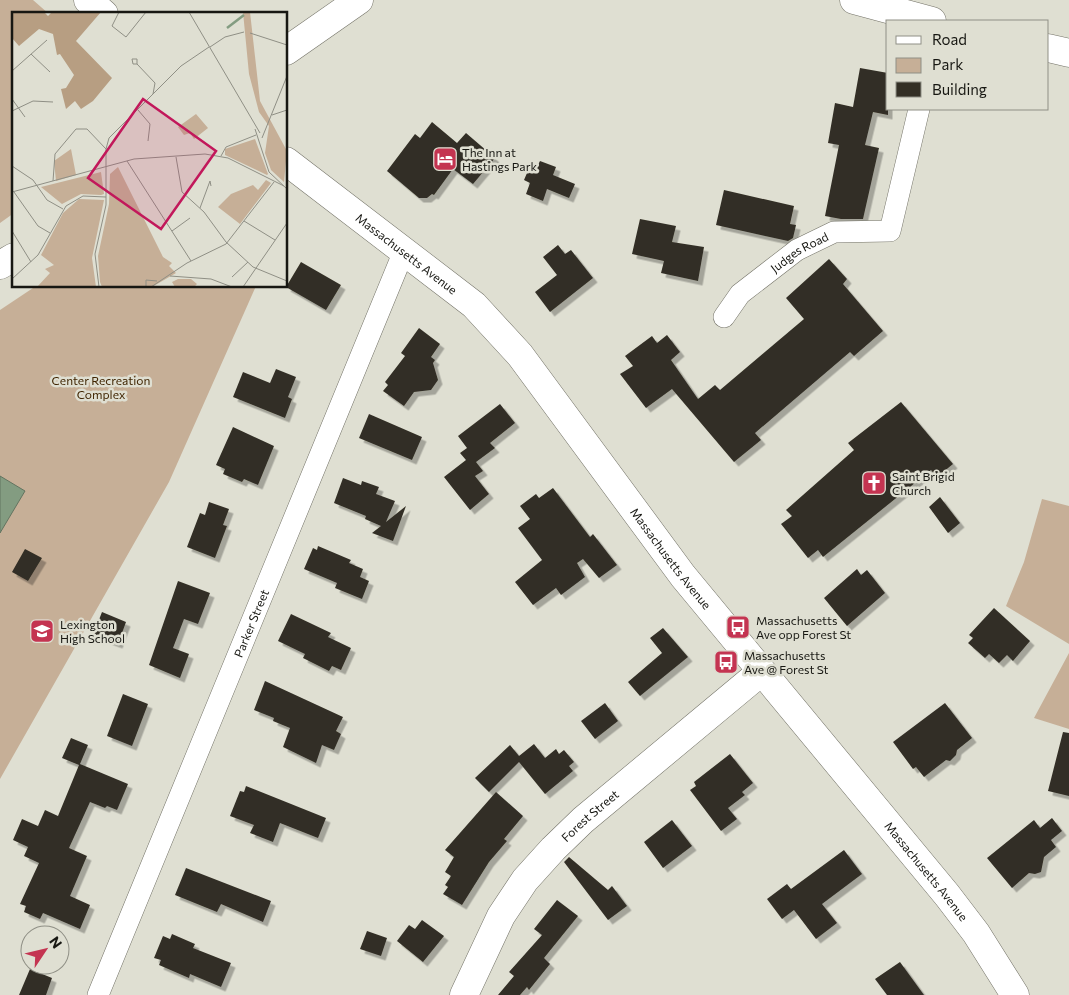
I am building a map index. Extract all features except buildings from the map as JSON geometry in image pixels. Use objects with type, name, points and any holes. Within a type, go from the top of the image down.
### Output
[{"type":"main road","points":[[88,0],[102,12]]},
{"type":"main road","points":[[288,50],[359,0]]},
{"type":"main road","points":[[854,0],[928,20]]},
{"type":"main road","points":[[1049,48],[1069,53]]},
{"type":"main road","name":"Massachusetts Avenue","points":[[288,163],[474,305],[520,355],[678,569],[761,672],[947,894],[981,941],[1015,995]]},
{"type":"main road","points":[[0,265],[12,258]]},
{"type":"main road","name":"Forest Street","points":[[464,995],[500,916],[525,880],[553,849],[583,820],[761,672]]},
{"type":"street","name":"Judges Road","points":[[724,317],[740,294],[797,250],[834,232],[890,230],[919,110]]},
{"type":"street","name":"Parker Street","points":[[98,995],[404,251]]},
{"type":"green space","points":[[0,0],[33,0],[47,12],[12,12],[12,214],[0,223]]},
{"type":"green space","name":"Center Recreation Complex","points":[[33,288],[255,288],[169,482],[0,779],[0,310]]},
{"type":"green space","points":[[1042,499],[1069,506],[1069,644],[1006,606],[1024,562]]},
{"type":"green space","points":[[1069,653],[1069,729],[1034,718]]},
{"type":"shaded area","points":[[0,476],[25,491],[0,533]]},
{"type":"place","name":"The Inn at Hastings Park","points":[[445,159]]},
{"type":"place","name":"Saint Brigid Church","points":[[874,483]]},
{"type":"place","name":"Massachusetts Ave opp Forest St","points":[[738,627]]},
{"type":"place","name":"Lexington High School","points":[[42,631]]},
{"type":"place","name":"Massachusetts Ave @ Forest St","points":[[726,662]]}]
